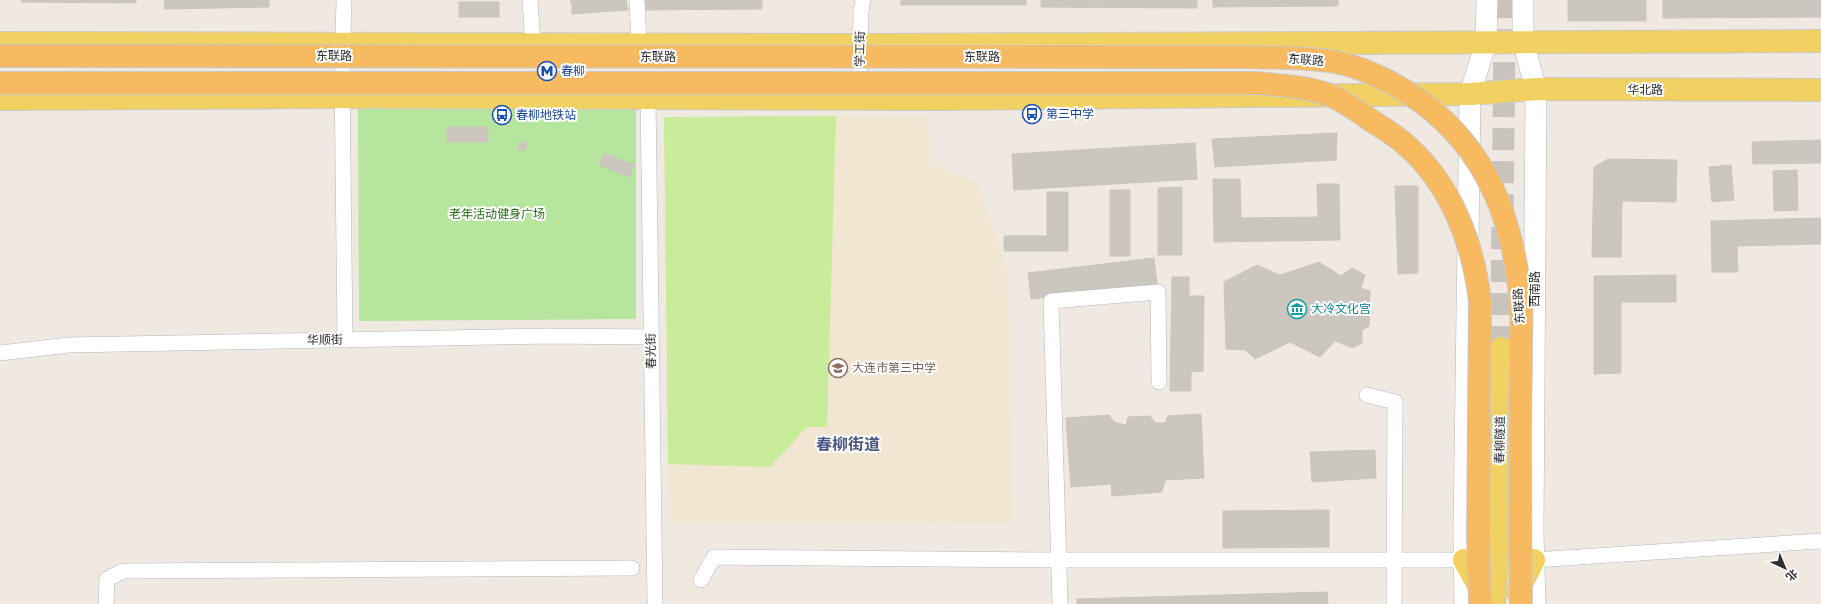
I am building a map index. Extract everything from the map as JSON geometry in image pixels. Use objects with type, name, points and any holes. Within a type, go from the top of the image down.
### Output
[{"type":"highway","name":"东联路","points":[[0,56],[1249,57],[1291,58],[1336,62],[1367,73],[1396,85],[1421,101],[1467,144],[1484,170],[1496,195],[1506,222],[1513,250],[1521,307],[1521,604]]},
{"type":"highway","points":[[0,83],[1255,83],[1294,87],[1326,93],[1385,130],[1406,145],[1423,162],[1451,204],[1461,224],[1477,273],[1480,301],[1478,532],[1480,604]]},
{"type":"main road","points":[[1465,604],[1464,560],[1470,94],[1486,42],[1487,0]]},
{"type":"main road","name":"西南路","points":[[1523,0],[1523,42],[1536,90],[1535,604]]},
{"type":"main road","points":[[0,43],[639,46],[1821,41]]},
{"type":"main road","name":"华北路","points":[[0,99],[343,97],[857,98],[1470,94],[1536,90],[1821,90]]},
{"type":"main road","name":"春柳隧道","points":[[1499,532],[1500,348]]},
{"type":"main road","points":[[1494,604],[1499,532]]},
{"type":"main road","points":[[1499,532],[1507,604]]},
{"type":"main road","points":[[1464,560],[1488,604]]},
{"type":"main road","points":[[1512,604],[1534,560]]},
{"type":"street","points":[[344,0],[343,97],[345,340]]},
{"type":"street","points":[[530,0],[533,45]]},
{"type":"street","points":[[636,0],[639,46]]},
{"type":"street","name":"学工街","points":[[857,98],[860,11],[863,0]]},
{"type":"street","name":"春光街","points":[[648,97],[655,604]]},
{"type":"street","points":[[1060,604],[1051,301],[1158,292],[1159,382]]},
{"type":"street","name":"华顺街","points":[[0,353],[69,345],[550,336],[651,337]]},
{"type":"street","points":[[1367,396],[1395,402],[1394,604]]},
{"type":"street","points":[[1534,560],[1821,541]]},
{"type":"street","points":[[701,580],[714,557],[1059,560],[1464,560]]},
{"type":"street","points":[[106,604],[107,579],[123,572],[632,568]]},
{"type":"shaded area","name":"大连市第三中学","points":[[928,115],[930,165],[978,182],[1008,272],[1013,523],[670,522],[664,117]]},
{"type":"green space","name":"老年活动健身广场","points":[[636,107],[636,319],[359,321],[358,109]]},
{"type":"green space","points":[[836,116],[827,427],[807,427],[770,467],[668,464],[664,117]]},
{"type":"building","points":[[22,0],[136,0],[136,3],[21,2]]},
{"type":"building","points":[[164,0],[269,0],[269,7],[165,9]]},
{"type":"building","points":[[570,0],[626,0],[628,10],[572,14],[572,4]]},
{"type":"building","points":[[640,0],[762,0],[762,9],[640,10]]},
{"type":"building","points":[[901,0],[1026,0],[1026,5],[901,5]]},
{"type":"building","points":[[1041,0],[1197,0],[1197,8],[1041,7]]},
{"type":"building","points":[[1213,0],[1338,0],[1338,6],[1213,7]]},
{"type":"building","points":[[1568,0],[1646,0],[1646,21],[1568,21]]},
{"type":"building","points":[[1663,0],[1821,0],[1821,17],[1663,18]]},
{"type":"building","points":[[459,2],[499,2],[499,17],[459,17]]},
{"type":"building","points":[[447,127],[488,127],[488,142],[447,142]]},
{"type":"building","points":[[1337,133],[1336,160],[1215,167],[1212,139]]},
{"type":"building","points":[[1821,140],[1821,163],[1753,164],[1752,142]]},
{"type":"building","points":[[526,142],[526,150],[518,150],[518,143]]},
{"type":"building","points":[[1195,143],[1197,179],[1014,190],[1012,154]]},
{"type":"building","points":[[604,153],[634,165],[629,177],[599,165]]},
{"type":"building","points":[[1608,159],[1677,160],[1676,202],[1622,201],[1621,257],[1592,257],[1594,167]]},
{"type":"building","points":[[1731,165],[1734,200],[1712,202],[1709,167]]},
{"type":"building","points":[[1797,170],[1798,210],[1774,211],[1773,171]]},
{"type":"building","points":[[1213,179],[1240,179],[1241,218],[1318,217],[1317,184],[1339,184],[1340,240],[1214,242]]},
{"type":"building","points":[[1395,186],[1418,186],[1418,273],[1398,274]]},
{"type":"building","points":[[1182,187],[1182,255],[1158,255],[1158,188]]},
{"type":"building","points":[[1110,190],[1130,190],[1130,256],[1110,256]]},
{"type":"building","points":[[1047,192],[1068,192],[1068,251],[1004,251],[1004,236],[1047,236]]},
{"type":"building","points":[[1821,218],[1821,244],[1737,246],[1738,272],[1712,272],[1711,221]]},
{"type":"building","points":[[1154,258],[1157,284],[1031,299],[1028,273]]},
{"type":"building","name":"大冷文化宫","points":[[1319,262],[1341,276],[1352,268],[1365,275],[1361,288],[1370,291],[1369,326],[1362,330],[1362,343],[1353,348],[1335,341],[1320,357],[1290,342],[1255,359],[1245,350],[1226,349],[1224,282],[1257,265],[1280,275]]},
{"type":"building","points":[[1676,275],[1676,302],[1621,302],[1621,373],[1594,374],[1594,276]]},
{"type":"building","points":[[1172,277],[1189,277],[1189,296],[1204,296],[1203,371],[1191,372],[1191,391],[1170,391]]},
{"type":"building","points":[[1201,414],[1204,478],[1165,480],[1162,492],[1112,496],[1111,484],[1071,487],[1066,418],[1109,415],[1114,422],[1126,425],[1128,417],[1150,416],[1155,423],[1165,423],[1168,416]]},
{"type":"building","points":[[1375,450],[1376,478],[1312,482],[1310,452]]},
{"type":"building","points":[[1329,510],[1329,547],[1223,548],[1223,511]]},
{"type":"building","points":[[1327,592],[1328,604],[1077,604],[1077,599]]},
{"type":"tunnel","points":[[1501,348],[1505,0]]},
{"type":"place","name":"春柳","points":[[547,71]]},
{"type":"place","name":"第三中学","points":[[1032,114]]},
{"type":"place","name":"春柳地铁站","points":[[502,115]]},
{"type":"place","name":"大冷文化宫","points":[[1297,309]]},
{"type":"place","name":"大连市第三中学","points":[[838,368]]},
{"type":"district","name":"春柳街道","points":[[848,444]]}]
